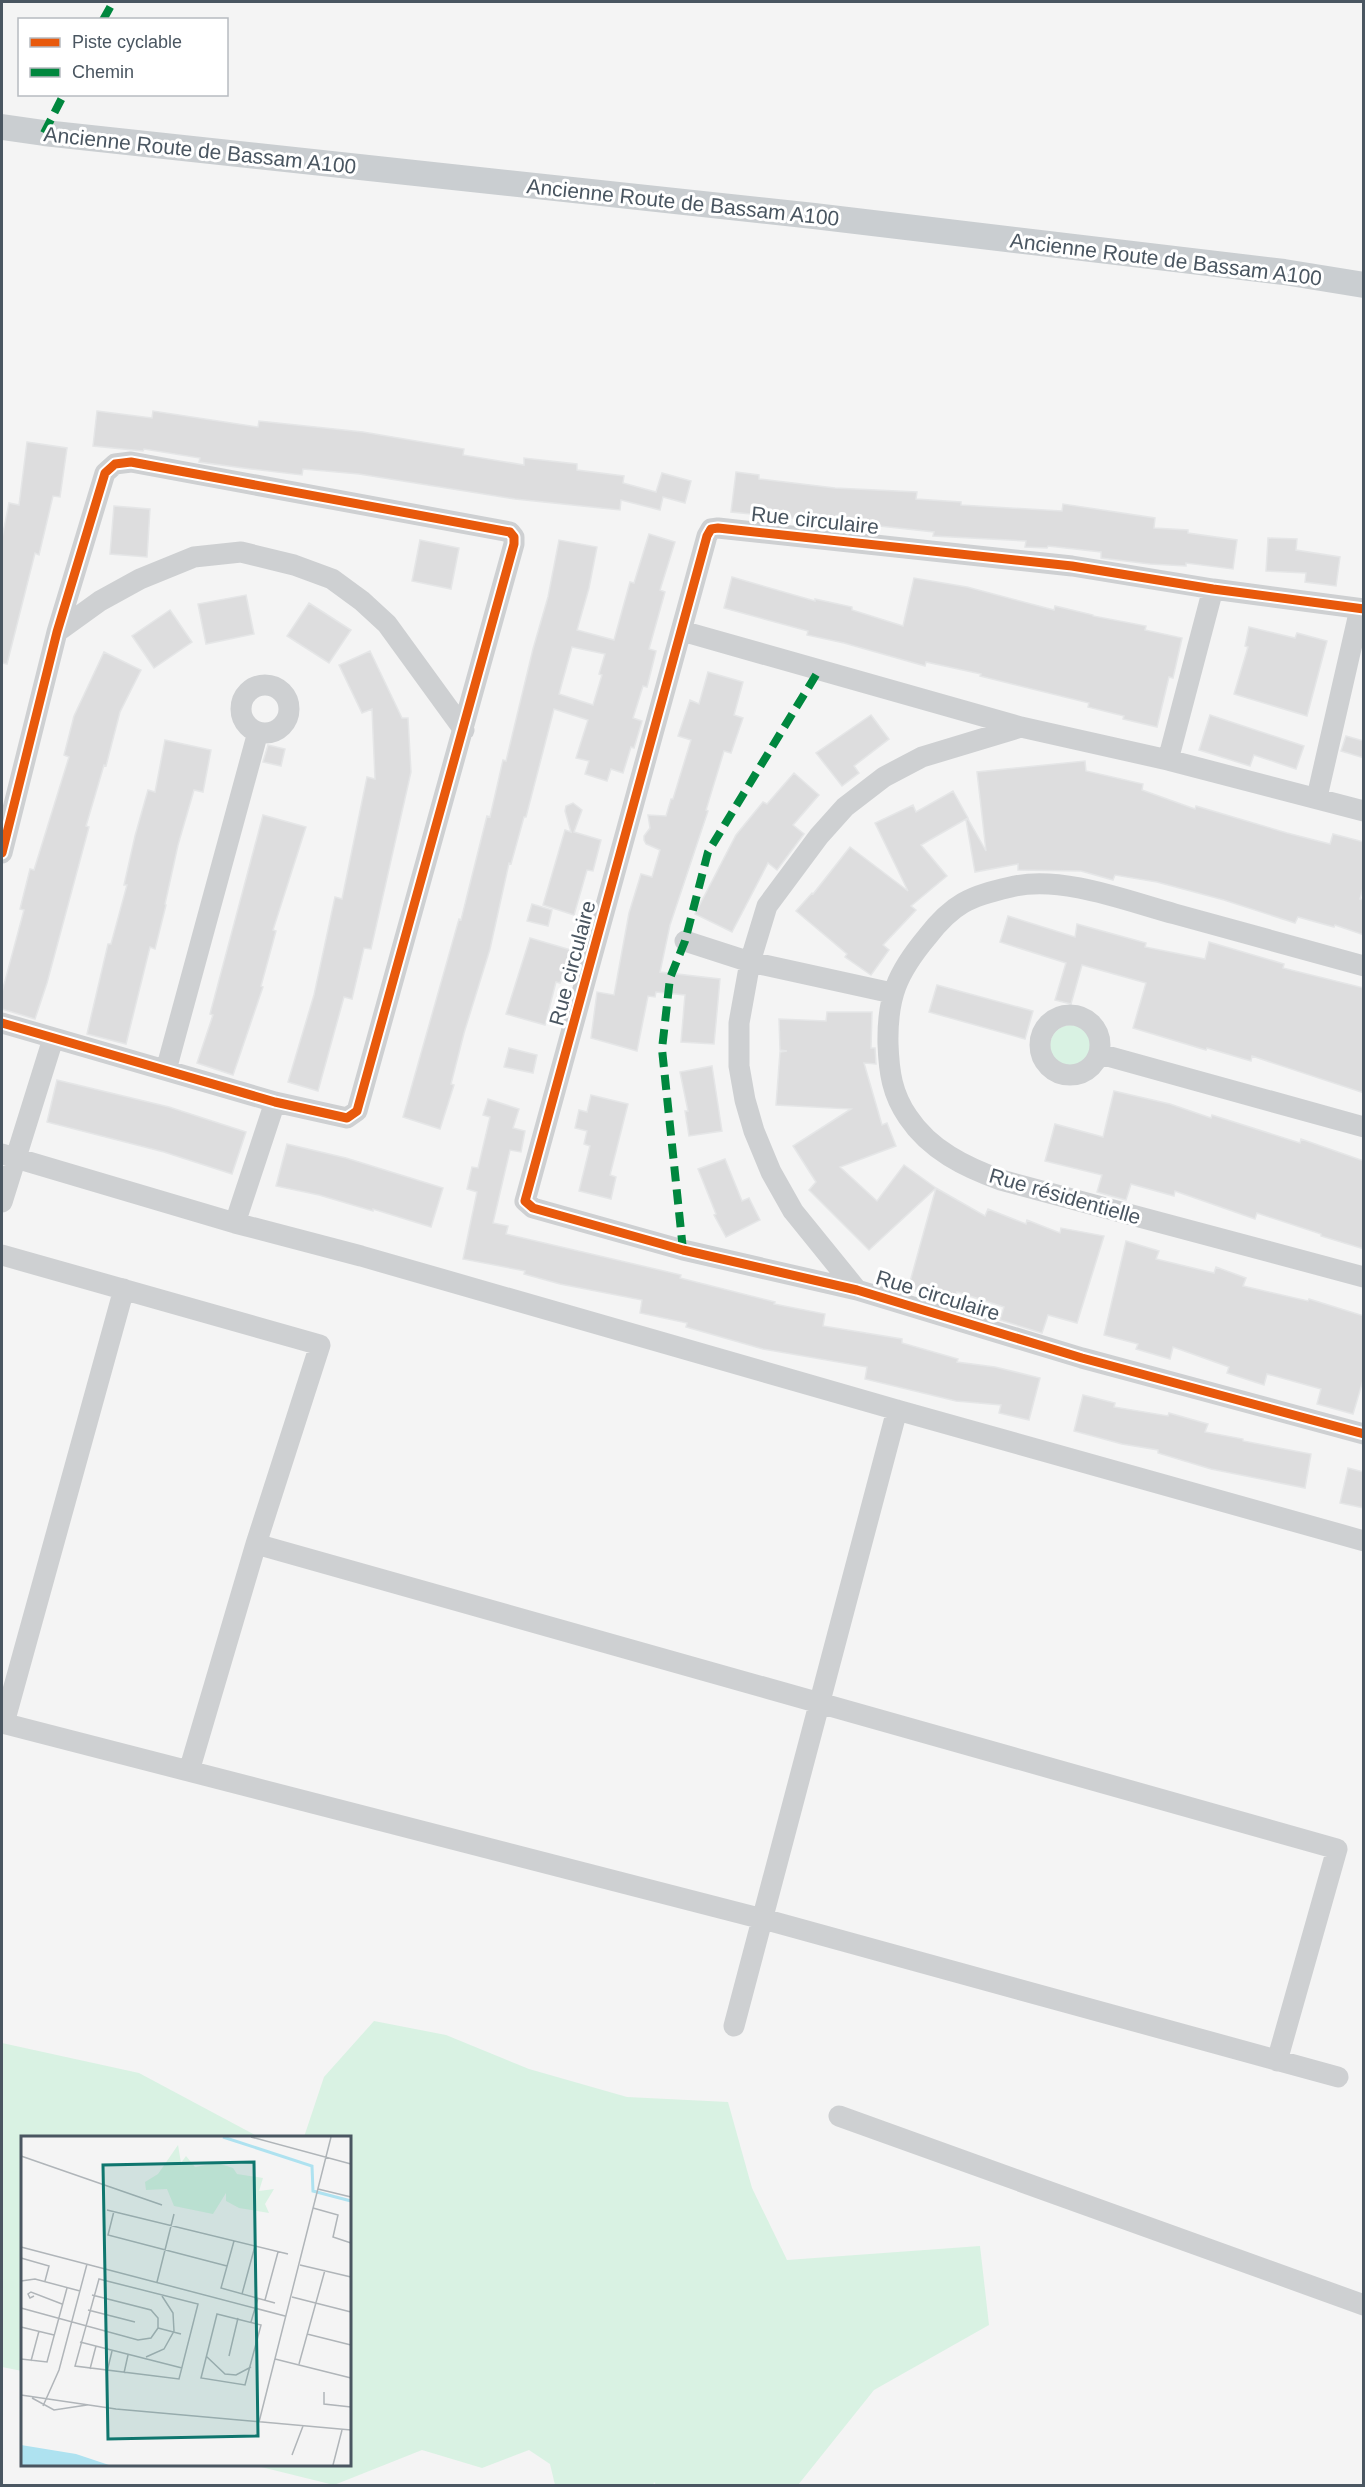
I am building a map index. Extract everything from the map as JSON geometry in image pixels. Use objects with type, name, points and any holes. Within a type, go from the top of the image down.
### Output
[{"type":"main road","name":"Ancienne Route de Bassam A100","points":[[2,127],[813,216],[1284,272],[1364,285]]},
{"type":"street","points":[[2,853],[57,632],[105,473],[115,464],[131,462],[510,532],[514,537],[464,730],[357,1111],[347,1118],[274,1102],[2,1023]]},
{"type":"street","name":"Rue circulaire","points":[[1362,609],[1213,589],[1072,566],[718,528],[711,530],[707,536],[525,1201],[533,1208],[683,1250],[857,1290],[1082,1358],[1364,1434]]},
{"type":"street","points":[[57,632],[100,601],[140,579],[194,557],[241,552],[294,565],[332,579],[362,601],[387,624],[464,730]]},
{"type":"street","points":[[1168,760],[1213,589]]},
{"type":"street","points":[[1317,797],[1362,609]]},
{"type":"street","points":[[682,631],[1021,727],[1168,760],[1364,811]]},
{"type":"street","points":[[857,1290],[793,1211],[771,1172],[754,1131],[739,1066],[739,1023],[750,962],[767,906],[819,836],[845,807],[884,777],[922,757],[1021,727]]},
{"type":"street","points":[[166,1070],[258,732]]},
{"type":"street","points":[[685,941],[750,962],[892,993],[910,957],[939,921],[962,903],[1017,885],[1078,888],[1364,966]]},
{"type":"street","name":"Rue résidentielle","points":[[892,993],[888,1032],[892,1088],[909,1119],[932,1144],[953,1160],[1000,1180],[1364,1277]]},
{"type":"street","points":[[2,1202],[9,1156],[52,1039]]},
{"type":"street","points":[[1100,1054],[1364,1127]]},
{"type":"street","points":[[235,1222],[274,1102]]},
{"type":"street","points":[[9,1156],[1364,1541]]},
{"type":"street","points":[[2,1255],[320,1345],[256,1544],[189,1771]]},
{"type":"street","points":[[124,1289],[3,1723],[763,1920],[1338,2077]]},
{"type":"street","points":[[734,2026],[897,1410]]},
{"type":"street","points":[[256,1544],[1337,1849],[1277,2061]]},
{"type":"street","points":[[839,2116],[1364,2305]]},
{"type":"green space","points":[[1071,1025],[1086,1031],[1092,1046],[1086,1061],[1071,1067],[1056,1061],[1050,1046],[1056,1031]]},
{"type":"green space","points":[[374,2021],[446,2035],[529,2069],[627,2097],[728,2102],[752,2188],[787,2260],[980,2246],[989,2325],[874,2390],[798,2485],[657,2486],[654,2482],[653,2486],[555,2485],[550,2464],[529,2450],[482,2468],[422,2450],[334,2485],[257,2466],[351,2466],[351,2136],[304,2136],[324,2077]]},
{"type":"green space","points":[[2,2043],[139,2073],[257,2136],[21,2136],[21,2371],[2,2367]]},
{"type":"building","points":[[97,411],[152,418],[153,411],[258,427],[259,421],[363,432],[464,449],[463,455],[524,465],[524,458],[577,464],[577,470],[624,476],[623,483],[656,492],[662,473],[691,481],[685,503],[663,497],[660,510],[621,500],[620,510],[515,499],[359,474],[303,469],[302,475],[251,469],[199,462],[200,458],[144,449],[143,451],[93,446]]},
{"type":"building","points":[[27,442],[67,448],[60,497],[53,496],[39,555],[35,553],[7,664],[2,663],[2,538],[9,503],[19,505]]},
{"type":"building","points":[[736,472],[759,475],[759,479],[835,488],[917,492],[916,499],[961,502],[961,505],[1062,511],[1063,504],[1155,518],[1154,528],[1188,530],[1188,533],[1237,540],[1233,569],[1186,563],[1186,566],[1150,564],[1101,558],[1101,552],[1048,546],[1047,548],[1025,547],[1026,541],[933,536],[934,532],[861,524],[861,527],[731,512]]},
{"type":"building","points":[[114,506],[150,509],[147,557],[110,554]]},
{"type":"building","points":[[649,534],[675,542],[660,590],[665,592],[649,649],[656,651],[647,687],[643,686],[633,718],[642,721],[634,748],[631,747],[623,773],[611,769],[607,781],[585,774],[589,761],[576,758],[588,720],[554,709],[526,817],[524,817],[511,864],[509,863],[490,949],[464,1033],[451,1084],[454,1085],[440,1129],[403,1117],[459,919],[461,920],[487,816],[490,817],[503,760],[506,761],[548,597],[559,540],[597,547],[589,588],[577,630],[614,640],[630,582],[634,583]],"holes":[[[572,647],[605,654],[599,674],[602,675],[593,705],[559,694]]]},
{"type":"building","points":[[1268,538],[1297,539],[1296,550],[1340,557],[1336,586],[1305,582],[1306,573],[1266,571]]},
{"type":"building","points":[[420,540],[459,548],[451,589],[412,581]]},
{"type":"building","points":[[732,577],[815,601],[815,599],[852,607],[852,610],[903,626],[914,578],[967,587],[1054,610],[1055,606],[1146,626],[1145,630],[1182,638],[1173,678],[1169,677],[1157,727],[1088,707],[1089,703],[980,676],[981,674],[926,662],[925,666],[807,635],[808,631],[724,608]]},
{"type":"building","points":[[246,595],[254,634],[206,644],[198,604]]},
{"type":"building","points":[[309,603],[351,630],[329,663],[287,636]]},
{"type":"building","points":[[170,610],[192,642],[154,668],[132,636]]},
{"type":"building","points":[[1249,627],[1295,638],[1297,633],[1327,641],[1307,716],[1234,694],[1248,647],[1245,646]]},
{"type":"building","points":[[370,651],[402,718],[408,718],[411,772],[371,949],[364,948],[352,999],[344,997],[318,1091],[288,1082],[314,995],[335,897],[342,899],[367,777],[375,779],[372,709],[362,713],[339,665]]},
{"type":"building","points":[[104,652],[141,670],[120,712],[106,766],[104,765],[86,826],[89,827],[47,983],[35,1019],[2,1009],[2,992],[24,910],[20,909],[30,869],[34,870],[69,757],[64,755],[74,716]]},
{"type":"building","points":[[708,672],[743,682],[734,715],[743,718],[731,753],[724,751],[706,810],[708,811],[670,925],[660,972],[720,979],[714,1044],[681,1042],[685,995],[656,992],[655,997],[648,996],[637,1051],[591,1038],[597,992],[614,995],[629,913],[641,874],[652,877],[660,850],[646,844],[644,840],[650,828],[648,815],[666,816],[691,740],[678,736],[690,700],[699,704]]},
{"type":"building","points":[[871,715],[889,739],[854,766],[859,773],[842,786],[816,753]]},
{"type":"building","points":[[1210,715],[1304,746],[1296,769],[1254,755],[1250,766],[1199,750]]},
{"type":"building","points":[[1346,736],[1364,741],[1364,758],[1341,751]]},
{"type":"building","points":[[165,740],[211,750],[203,792],[194,790],[178,845],[155,949],[150,947],[126,1044],[87,1034],[108,944],[111,944],[127,885],[124,885],[135,836],[148,790],[155,792]]},
{"type":"building","points":[[268,745],[285,749],[281,766],[263,762]]},
{"type":"building","points":[[1085,761],[1086,771],[1143,784],[1142,790],[1195,809],[1196,806],[1330,844],[1333,834],[1364,842],[1364,884],[1360,899],[1364,900],[1364,935],[1335,925],[1334,927],[1298,917],[1295,923],[1224,900],[1157,882],[1115,875],[1113,880],[1081,871],[1018,870],[1018,864],[975,872],[966,820],[968,819],[986,851],[977,772]]},
{"type":"building","points":[[794,773],[819,795],[793,825],[804,834],[777,870],[768,863],[732,932],[695,914],[736,835],[763,802],[767,804]]},
{"type":"building","points":[[953,791],[968,818],[921,845],[947,876],[911,906],[916,910],[883,945],[889,950],[871,975],[845,957],[847,954],[796,911],[813,894],[850,847],[908,891],[875,823],[913,805],[916,812]]},
{"type":"building","points":[[573,803],[582,810],[574,832],[601,840],[593,871],[587,870],[574,915],[543,905],[565,830],[571,832],[565,811],[566,806]]},
{"type":"building","points":[[263,815],[306,827],[273,930],[276,931],[261,986],[263,987],[233,1075],[197,1063],[213,1015],[210,1014]]},
{"type":"building","points":[[532,904],[552,910],[548,926],[527,921]]},
{"type":"building","points":[[1008,916],[1075,937],[1077,924],[1146,943],[1145,947],[1205,959],[1209,942],[1284,964],[1283,968],[1364,988],[1364,1093],[1252,1056],[1251,1061],[1133,1028],[1146,983],[1082,965],[1071,1004],[1055,1000],[1066,963],[1000,942]]},
{"type":"building","points":[[530,938],[571,950],[560,983],[556,982],[545,1025],[506,1014]]},
{"type":"building","points":[[937,985],[1033,1011],[1025,1039],[929,1012]]},
{"type":"building","points":[[827,1012],[872,1012],[871,1048],[875,1048],[876,1064],[864,1063],[882,1125],[887,1123],[896,1146],[840,1167],[877,1201],[904,1165],[936,1188],[869,1250],[809,1190],[816,1182],[793,1146],[851,1109],[776,1105],[780,1052],[787,1051],[780,1050],[779,1019],[826,1021]]},
{"type":"building","points":[[509,1048],[537,1055],[533,1073],[504,1067]]},
{"type":"building","points":[[712,1066],[722,1131],[689,1136],[685,1111],[688,1111],[680,1072]]},
{"type":"building","points":[[57,1080],[169,1107],[246,1132],[232,1174],[164,1152],[47,1122]]},
{"type":"building","points":[[1114,1091],[1170,1104],[1211,1118],[1212,1115],[1300,1143],[1301,1139],[1364,1161],[1364,1249],[1257,1213],[1255,1219],[1175,1191],[1174,1196],[1131,1184],[1126,1200],[1111,1196],[1097,1192],[1102,1175],[1045,1161],[1055,1124],[1103,1137]]},
{"type":"building","points":[[591,1095],[628,1104],[610,1175],[616,1177],[611,1199],[579,1191],[590,1146],[584,1144],[587,1131],[575,1128],[579,1110],[587,1112]]},
{"type":"building","points":[[488,1099],[519,1109],[513,1128],[525,1131],[521,1152],[510,1150],[493,1223],[508,1226],[506,1234],[681,1275],[680,1278],[775,1302],[774,1304],[825,1314],[823,1326],[902,1339],[902,1343],[958,1359],[957,1362],[995,1367],[1040,1378],[1029,1420],[999,1413],[1001,1405],[956,1401],[865,1379],[867,1367],[763,1349],[686,1327],[687,1323],[640,1313],[642,1300],[560,1284],[524,1274],[525,1271],[463,1259],[477,1192],[467,1189],[472,1167],[478,1168],[490,1117],[483,1115]]},
{"type":"building","points":[[287,1144],[346,1158],[443,1188],[431,1227],[373,1209],[373,1211],[319,1195],[276,1186]]},
{"type":"building","points":[[725,1159],[742,1201],[749,1198],[760,1220],[726,1237],[714,1215],[716,1214],[698,1169]]},
{"type":"building","points":[[936,1188],[985,1216],[988,1209],[1026,1224],[1027,1220],[1060,1233],[1061,1228],[1104,1236],[1077,1323],[1048,1315],[1042,1333],[1000,1320],[1004,1307],[957,1292],[954,1301],[908,1289]]},
{"type":"building","points":[[1126,1241],[1159,1251],[1156,1259],[1214,1273],[1216,1267],[1246,1278],[1243,1286],[1308,1301],[1309,1299],[1364,1316],[1364,1377],[1353,1414],[1317,1404],[1321,1389],[1267,1374],[1264,1385],[1227,1373],[1229,1367],[1173,1347],[1170,1359],[1136,1349],[1138,1344],[1104,1335]]},
{"type":"building","points":[[1083,1395],[1115,1403],[1114,1407],[1168,1416],[1169,1413],[1208,1424],[1205,1432],[1311,1454],[1305,1488],[1211,1469],[1158,1453],[1158,1450],[1122,1444],[1074,1431]]},
{"type":"building","points":[[1348,1468],[1364,1472],[1364,1508],[1340,1503]]},
{"type":"marked path","points":[[104,18],[113,2]]},
{"type":"marked path","points":[[44,133],[63,96]]},
{"type":"marked path","points":[[683,1250],[662,1049],[670,978],[685,941],[708,852],[819,670]]},
{"type":"cycle path","points":[[2,853],[57,632],[105,473],[115,464],[131,462],[510,532],[514,537],[514,544],[357,1111],[347,1118],[275,1102],[2,1023]]},
{"type":"cycle path","points":[[1364,609],[1213,589],[1072,566],[711,529],[707,536],[525,1201],[533,1208],[683,1250],[857,1290],[1082,1358],[1364,1434]]}]
